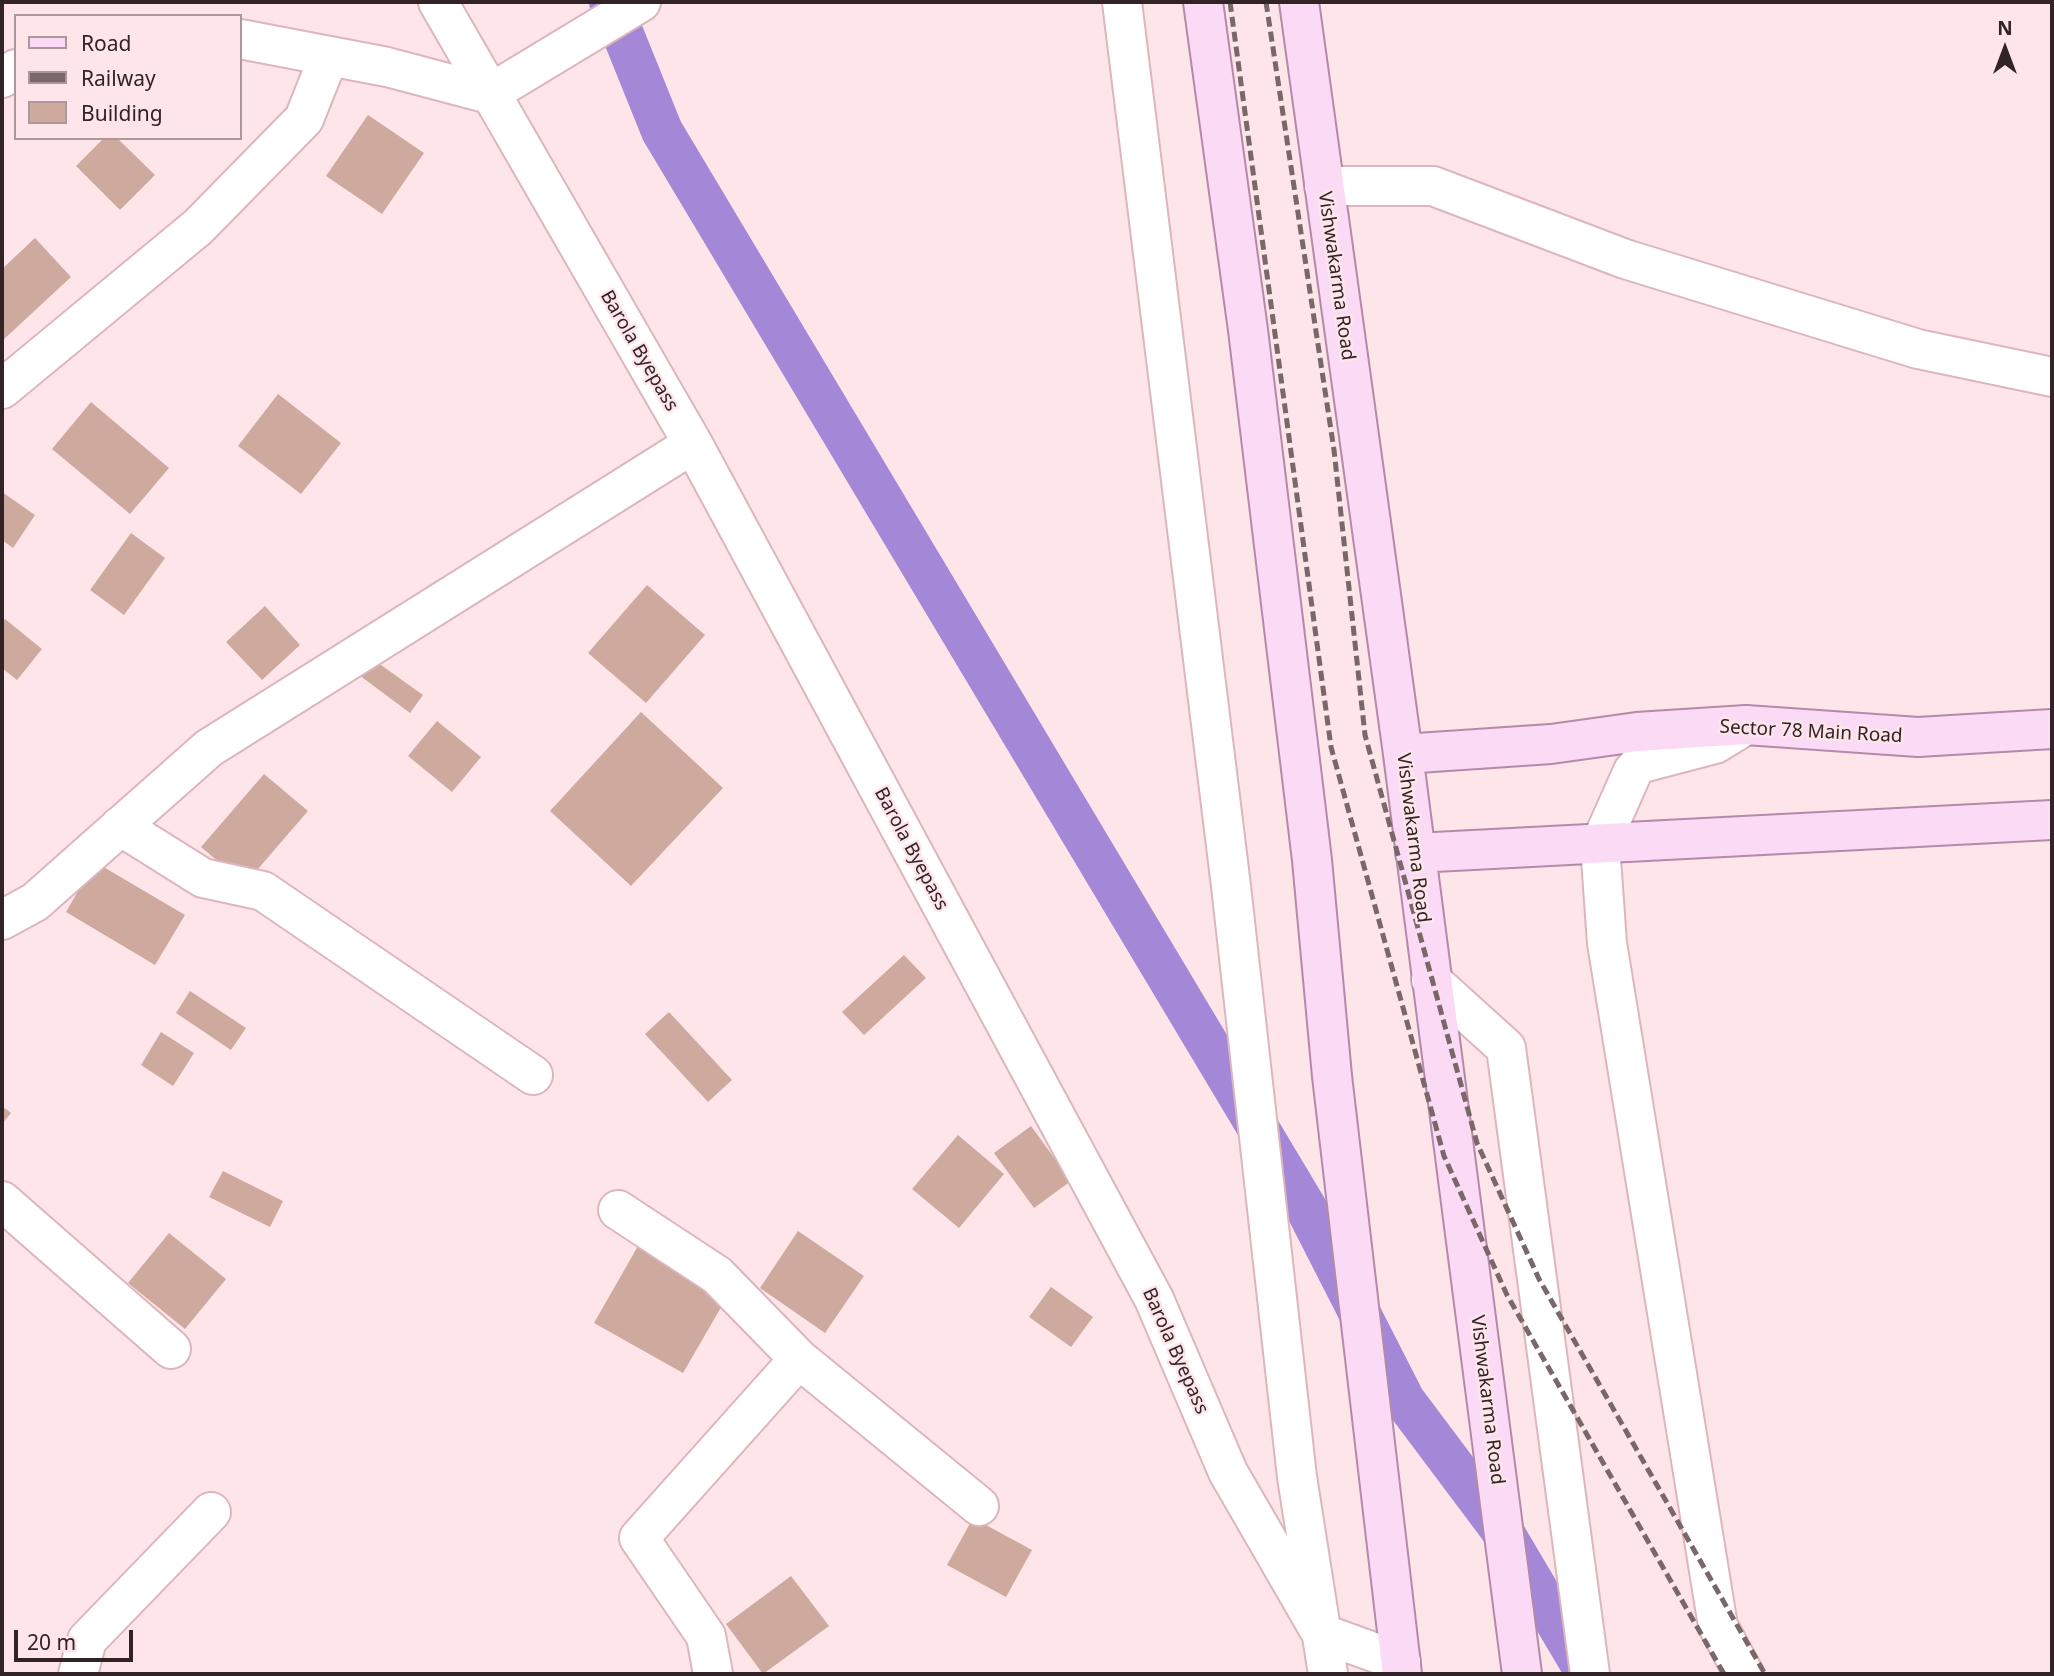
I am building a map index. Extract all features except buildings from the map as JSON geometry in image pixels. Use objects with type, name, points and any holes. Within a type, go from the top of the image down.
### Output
[{"type":"main road","points":[[1203,2],[1250,344],[1312,860],[1332,1076],[1401,1668]]},
{"type":"main road","name":"Vishwakarma Road","points":[[1299,2],[1403,754],[1522,1674]]},
{"type":"main road","name":"Sector 78 Main Road","points":[[1403,754],[1550,744],[1637,732],[1746,725],[1919,737],[2052,729]]},
{"type":"main road","points":[[1415,853],[2052,820]]},
{"type":"street","name":"Barola Byepass","points":[[438,2],[503,85],[692,444],[1154,1299],[1228,1472],[1321,1633]]},
{"type":"street","points":[[242,39],[387,67],[503,85],[641,2]]},
{"type":"street","points":[[1122,2],[1231,886],[1297,1477],[1328,1674]]},
{"type":"street","points":[[2,389],[198,227],[218,207],[304,119],[329,56]]},
{"type":"street","points":[[1324,186],[1433,186],[1652,267],[1919,349],[2052,377]]},
{"type":"street","points":[[2,920],[35,902],[209,748],[692,444]]},
{"type":"street","points":[[1744,1674],[1718,1626],[1640,1132],[1607,943],[1600,845],[1633,771],[1639,764],[1715,744],[1746,725]]},
{"type":"street","points":[[120,826],[203,878],[263,891],[533,1075]]},
{"type":"street","points":[[1431,980],[1506,1048],[1590,1674]]},
{"type":"street","points":[[2,1200],[171,1349]]},
{"type":"street","points":[[618,1210],[718,1275],[799,1359],[979,1506]]},
{"type":"street","points":[[713,1674],[706,1636],[639,1538],[799,1359]]},
{"type":"street","points":[[78,1674],[87,1640],[211,1512]]},
{"type":"street","points":[[1321,1633],[1401,1668]]},
{"type":"waterway","points":[[610,2],[662,131],[1306,1208],[1404,1400],[1503,1532],[1587,1674]]},
{"type":"railway","points":[[1230,2],[1331,747],[1444,1156],[1507,1295],[1724,1674]]},
{"type":"railway","points":[[1266,2],[1334,450],[1365,735],[1477,1143],[1539,1279],[1765,1674]]}]
